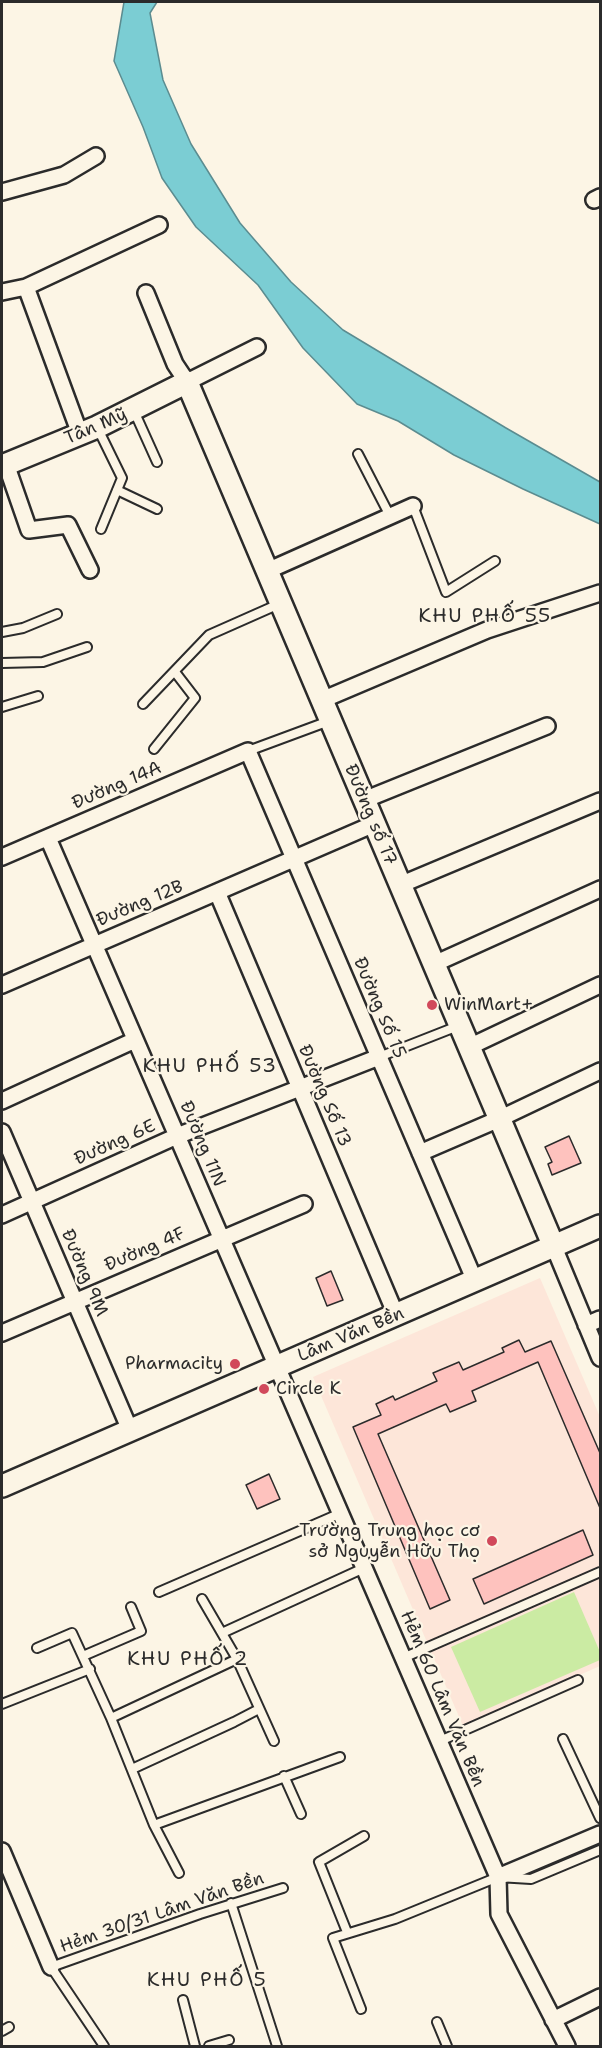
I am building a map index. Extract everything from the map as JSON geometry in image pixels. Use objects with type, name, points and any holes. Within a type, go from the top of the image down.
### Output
[{"type":"street","points":[[2,192],[64,175],[96,156]]},
{"type":"street","points":[[2,292],[26,287],[159,225]]},
{"type":"street","points":[[26,287],[88,430]]},
{"type":"street","points":[[146,293],[175,364],[187,382],[257,347]]},
{"type":"street","name":"Tân Mỹ","points":[[4,465],[134,410],[187,382]]},
{"type":"street","name":"Đường số 17","points":[[187,382],[554,1247]]},
{"type":"street","points":[[4,465],[28,530],[68,525],[90,570]]},
{"type":"street","points":[[267,570],[413,506]]},
{"type":"street","points":[[322,700],[487,630],[600,593]]},
{"type":"street","points":[[364,800],[547,726]]},
{"type":"street","name":"Đường 14A","points":[[2,857],[248,751]]},
{"type":"street","name":"Đường Số 15","points":[[248,751],[475,1281]]},
{"type":"street","points":[[400,885],[600,801]]},
{"type":"street","name":"Đường 12B","points":[[2,985],[374,824]]},
{"type":"street","name":"Đường 11N","points":[[48,838],[277,1367]]},
{"type":"street","points":[[434,964],[600,889]]},
{"type":"street","name":"Đường Số 13","points":[[217,892],[396,1316]]},
{"type":"street","points":[[469,1047],[600,985]]},
{"type":"street","points":[[2,1101],[135,1040]]},
{"type":"street","name":"Đường 6E","points":[[2,1215],[177,1136],[379,1057]]},
{"type":"street","points":[[420,1153],[499,1119],[600,1071]]},
{"type":"street","name":"Đường 9M","points":[[2,1132],[130,1430]]},
{"type":"street","name":"Đường 4F","points":[[2,1333],[304,1204]]},
{"type":"street","name":"Lâm Văn Bền","points":[[2,1486],[600,1226]]},
{"type":"street","points":[[554,1247],[593,1322],[600,1358]]},
{"type":"street","name":"Hẻm 60 Lâm Văn Bền","points":[[277,1367],[498,1877],[499,1914],[567,2046]]},
{"type":"street","points":[[498,1877],[600,1834]]},
{"type":"street","points":[[2,1851],[51,1967]]},
{"type":"street","points":[[553,2020],[600,1997]]},
{"type":"lane","points":[[134,410],[157,462]]},
{"type":"lane","points":[[88,430],[122,478],[101,529]]},
{"type":"lane","points":[[358,454],[390,517]]},
{"type":"lane","points":[[117,490],[157,509]]},
{"type":"lane","points":[[413,506],[446,592],[495,561]]},
{"type":"lane","points":[[142,704],[209,634],[281,603]]},
{"type":"lane","points":[[2,632],[23,628],[57,614]]},
{"type":"lane","points":[[2,663],[43,662],[87,647]]},
{"type":"lane","points":[[154,749],[195,698],[175,672]]},
{"type":"lane","points":[[2,707],[38,696]]},
{"type":"lane","points":[[248,751],[331,721]]},
{"type":"lane","points":[[379,1057],[460,1025]]},
{"type":"lane","points":[[159,1592],[340,1513]]},
{"type":"lane","points":[[222,1633],[364,1568]]},
{"type":"lane","points":[[403,1658],[600,1572]]},
{"type":"lane","points":[[202,1599],[237,1659],[274,1741]]},
{"type":"lane","points":[[84,1656],[141,1631],[131,1607]]},
{"type":"lane","points":[[37,1648],[72,1633],[111,1718],[154,1825],[179,1873]]},
{"type":"lane","points":[[111,1718],[237,1659]]},
{"type":"lane","points":[[2,1704],[90,1669]]},
{"type":"lane","points":[[440,1741],[579,1680]]},
{"type":"lane","points":[[132,1769],[259,1709]]},
{"type":"lane","points":[[563,1740],[600,1818]]},
{"type":"lane","points":[[154,1825],[340,1757]]},
{"type":"lane","points":[[284,1776],[301,1814]]},
{"type":"lane","points":[[347,1932],[319,1862],[364,1836]]},
{"type":"lane","points":[[361,2009],[333,1938],[395,1918],[498,1877],[531,1879],[600,1850]]},
{"type":"lane","name":"Hẻm 30/31 Lâm Văn Bền","points":[[51,1967],[283,1888]]},
{"type":"lane","points":[[231,1904],[277,2046]]},
{"type":"lane","points":[[51,1967],[104,2046]]},
{"type":"lane","points":[[183,2000],[195,2046]]},
{"type":"lane","points":[[437,2022],[447,2046]]},
{"type":"lane","points":[[209,2046],[229,2040]]},
{"type":"shaded area","name":"Trường Trung học cơ sở Nguyễn Hữu Thọ","points":[[540,1278],[600,1417],[600,1666],[463,1726],[313,1377]]},
{"type":"green space","points":[[574,1592],[600,1652],[600,1660],[480,1712],[451,1647]]},
{"type":"water","points":[[124,2],[157,2],[150,13],[163,80],[191,144],[240,223],[291,282],[343,330],[600,482],[600,524],[454,455],[398,421],[357,404],[303,348],[258,285],[196,227],[162,178],[114,61]]},
{"type":"building","points":[[569,1136],[581,1163],[552,1175],[548,1164],[552,1162],[545,1147]]},
{"type":"building","points":[[331,1271],[343,1300],[327,1306],[316,1278]]},
{"type":"building","name":"Trường Trung học cơ sở Nguyễn Hữu Thọ","points":[[519,1340],[525,1352],[551,1341],[600,1453],[600,1508],[538,1362],[472,1391],[476,1401],[450,1412],[446,1404],[378,1434],[450,1600],[430,1609],[353,1427],[381,1415],[376,1404],[393,1396],[395,1400],[437,1381],[433,1373],[459,1362],[463,1370],[504,1352],[502,1348]]},
{"type":"building","points":[[269,1474],[280,1499],[257,1509],[246,1485]]},
{"type":"building","points":[[583,1530],[593,1555],[484,1604],[473,1579]]},
{"type":"place","name":"WinMart+","points":[[432,1005]]},
{"type":"place","name":"Pharmacity","points":[[235,1364]]},
{"type":"place","name":"Circle K","points":[[264,1389]]},
{"type":"place","name":"Trường Trung học cơ sở Nguyễn Hữu Thọ","points":[[492,1541]]},
{"type":"district","name":"KHU PHỐ 55","points":[[485,617]]},
{"type":"district","name":"KHU PHỐ 53","points":[[210,1067]]},
{"type":"district","name":"KHU PHỐ 2","points":[[188,1660]]},
{"type":"district","name":"KHU PHỐ 5","points":[[207,1981]]}]
